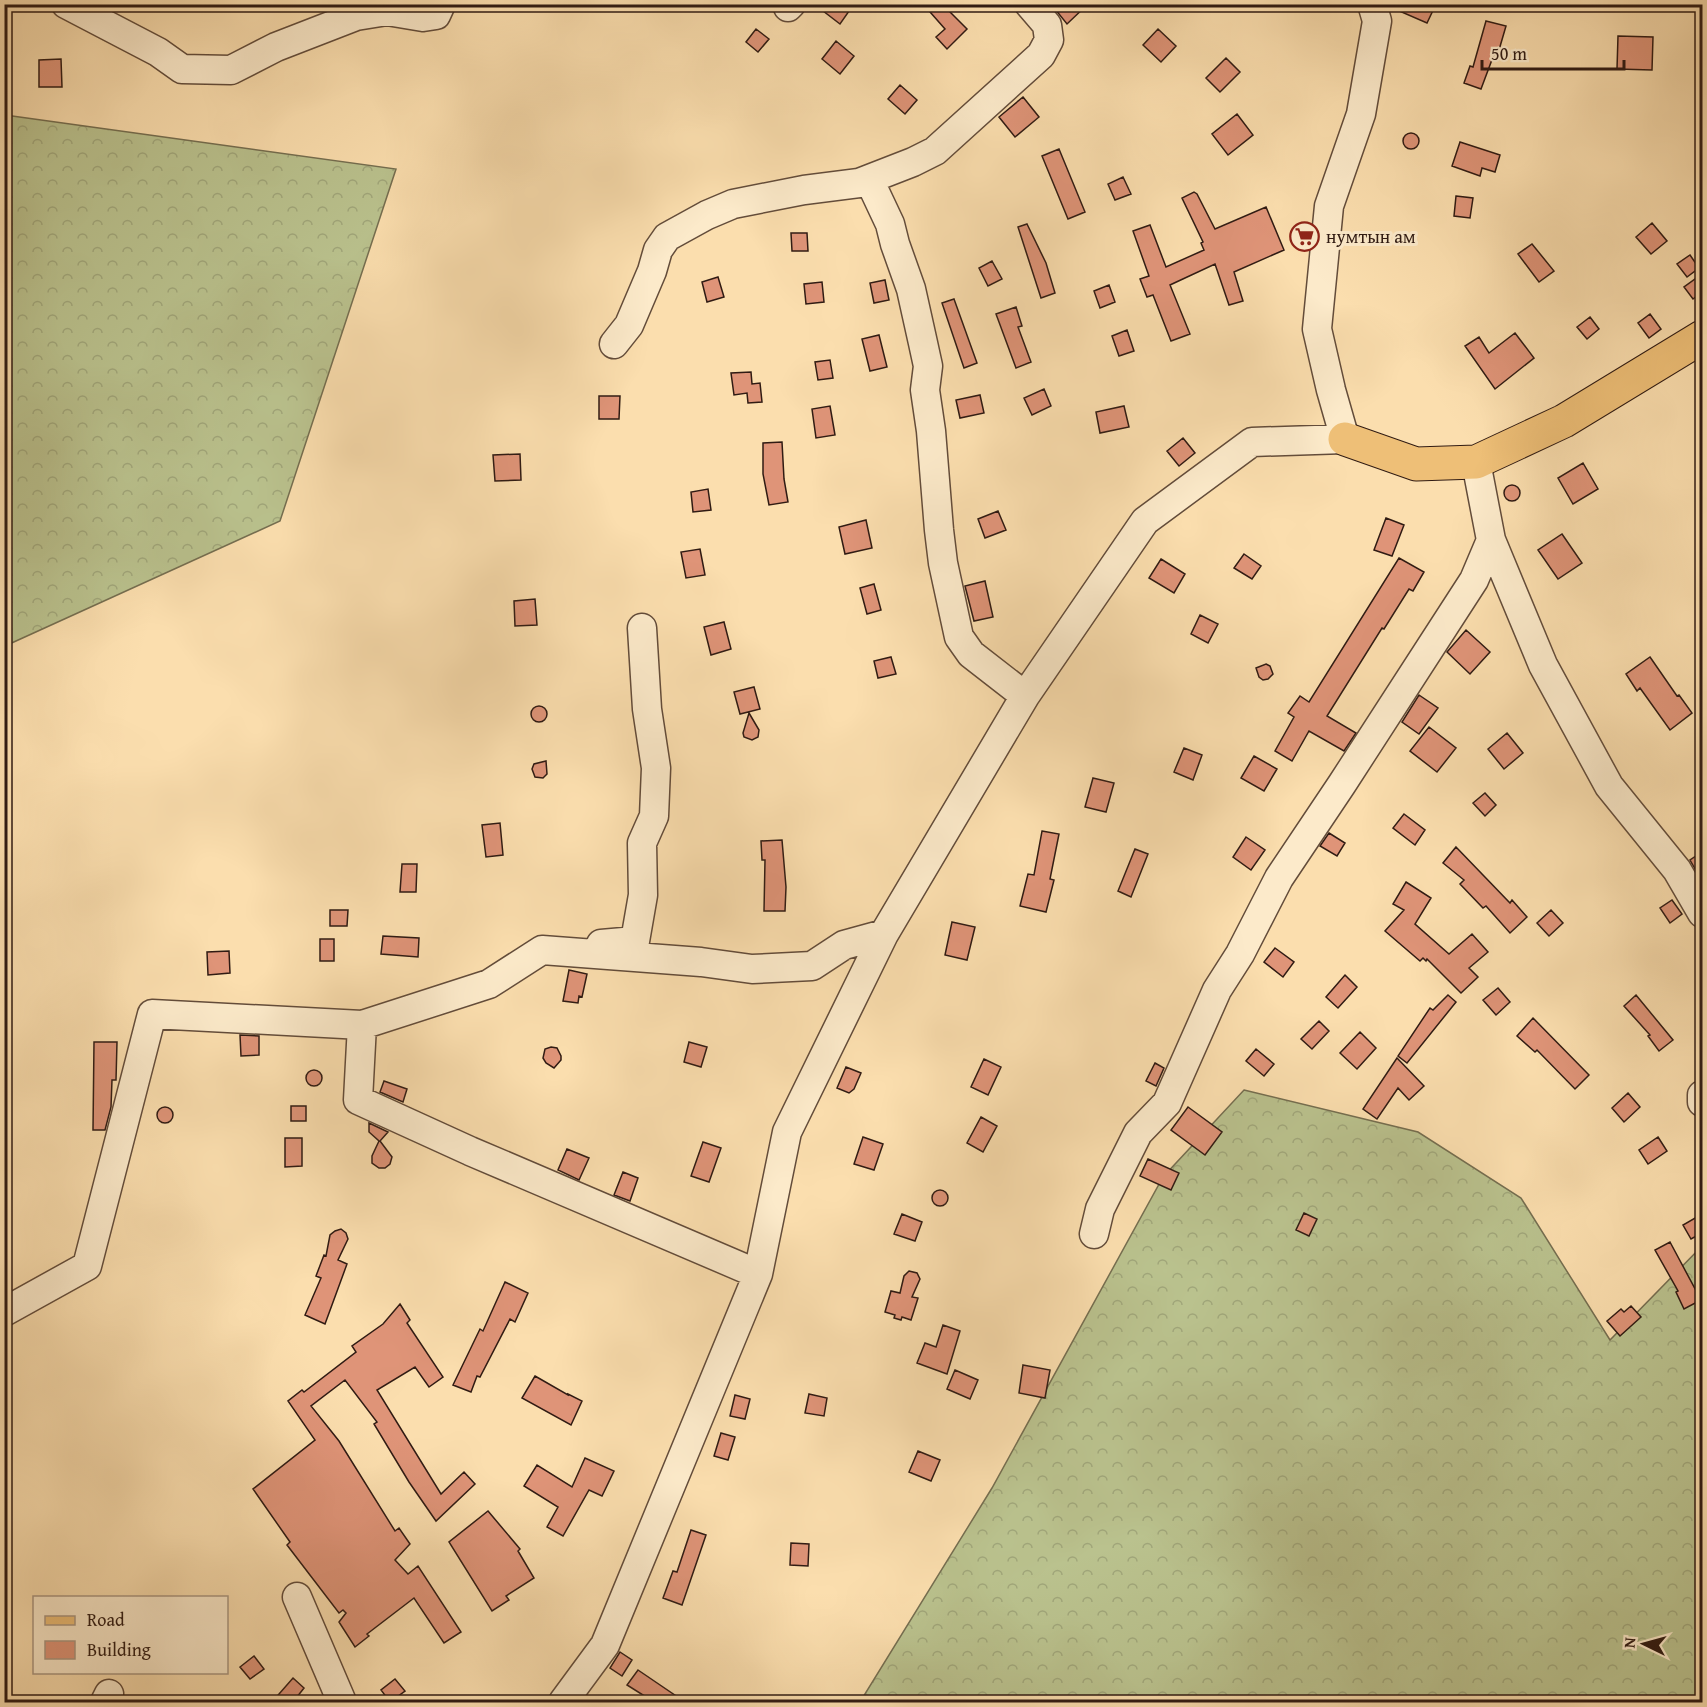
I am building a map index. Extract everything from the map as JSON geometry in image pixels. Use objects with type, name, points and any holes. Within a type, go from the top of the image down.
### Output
[{"type":"main road","points":[[1345,439],[1416,464],[1476,462],[1564,422],[1702,338]]},
{"type":"street","points":[[66,4],[158,52],[182,69],[231,70],[276,47],[356,16],[387,11],[423,17],[436,15],[441,4]]},
{"type":"street","points":[[614,344],[629,326],[652,271],[658,250],[667,237],[733,204],[767,196],[858,183],[935,151],[1041,55],[1049,40],[1047,25],[1029,4]]},
{"type":"street","points":[[563,1702],[605,1645],[758,1274],[787,1132],[884,934],[1025,696],[1145,520],[1252,442],[1345,439],[1317,329],[1329,206],[1362,114],[1377,21],[1372,4]]},
{"type":"street","points":[[867,180],[890,224],[911,289],[928,366],[925,390],[933,449],[936,509],[943,562],[959,637],[971,654],[1025,696]]},
{"type":"street","points":[[1476,462],[1491,540],[1544,665],[1609,786],[1677,870],[1702,913]]},
{"type":"street","points":[[1094,1234],[1100,1209],[1138,1133],[1167,1103],[1217,990],[1240,954],[1279,878],[1474,580],[1491,540]]},
{"type":"street","points":[[4,1312],[87,1266],[152,1014],[362,1025],[489,984],[542,950],[635,942],[643,895],[642,843],[654,816],[656,768],[647,709],[642,628]]},
{"type":"street","points":[[542,950],[702,962],[752,969],[812,966],[844,945],[884,934]]},
{"type":"street","points":[[362,1025],[358,1100],[470,1151],[758,1274]]},
{"type":"street","points":[[1702,1095],[1702,1102]]},
{"type":"street","points":[[297,1597],[342,1702]]},
{"type":"green space","points":[[5,115],[396,169],[280,521],[5,646]]},
{"type":"green space","points":[[1244,1090],[1418,1132],[1521,1198],[1610,1340],[1702,1246],[1702,1702],[860,1702],[992,1488],[1163,1177]]},
{"type":"building","points":[[814,4],[854,4],[840,24]]},
{"type":"building","points":[[923,4],[942,4],[967,29],[947,49],[936,37],[945,29]]},
{"type":"building","points":[[1051,4],[1088,4],[1067,24]]},
{"type":"building","points":[[1389,4],[1436,4],[1427,23],[1390,7]]},
{"type":"building","points":[[1486,21],[1506,26],[1499,50],[1496,49],[1481,89],[1464,83],[1470,66],[1473,67]]},
{"type":"building","points":[[756,29],[769,39],[758,52],[746,42]]},
{"type":"building","points":[[1158,29],[1176,46],[1161,62],[1143,45]]},
{"type":"building","points":[[1618,36],[1653,37],[1652,70],[1617,69]]},
{"type":"building","points":[[836,41],[854,56],[840,74],[822,59]]},
{"type":"building","points":[[1226,58],[1240,72],[1220,92],[1206,78]]},
{"type":"building","points":[[61,59],[62,87],[39,87],[39,60]]},
{"type":"building","points":[[900,85],[917,100],[905,114],[888,99]]},
{"type":"building","points":[[1023,97],[1039,117],[1015,137],[999,117]]},
{"type":"building","points":[[1237,114],[1253,135],[1228,155],[1212,134]]},
{"type":"building","points":[[1411,133],[1417,135],[1419,141],[1417,147],[1411,149],[1405,147],[1403,141],[1405,135]]},
{"type":"building","points":[[1460,142],[1500,155],[1495,172],[1482,168],[1480,176],[1452,166]]},
{"type":"building","points":[[1059,149],[1085,212],[1068,219],[1042,156]]},
{"type":"building","points":[[1123,177],[1131,194],[1115,200],[1108,184]]},
{"type":"building","points":[[1194,192],[1215,229],[1266,207],[1284,250],[1234,272],[1243,301],[1229,305],[1215,264],[1170,285],[1190,334],[1171,341],[1153,295],[1147,297],[1140,279],[1149,276],[1133,231],[1150,225],[1166,267],[1204,250],[1201,243],[1203,242],[1182,198]]},
{"type":"building","points":[[1456,196],[1473,198],[1470,218],[1454,216]]},
{"type":"building","points":[[1652,223],[1667,241],[1651,254],[1636,237]]},
{"type":"building","points":[[1027,224],[1046,263],[1055,293],[1041,298],[1018,227]]},
{"type":"building","points":[[791,233],[807,233],[808,251],[792,251]]},
{"type":"building","points":[[1532,244],[1554,271],[1539,282],[1518,254]]},
{"type":"building","points":[[1690,255],[1699,268],[1687,277],[1677,264]]},
{"type":"building","points":[[992,261],[1002,279],[988,286],[979,268]]},
{"type":"building","points":[[1702,274],[1702,292],[1693,299],[1684,287]]},
{"type":"building","points":[[718,277],[724,297],[707,302],[702,282]]},
{"type":"building","points":[[885,280],[889,300],[874,303],[870,283]]},
{"type":"building","points":[[822,282],[824,302],[806,304],[804,284]]},
{"type":"building","points":[[1109,285],[1115,302],[1100,308],[1094,291]]},
{"type":"building","points":[[954,299],[977,363],[964,368],[942,303]]},
{"type":"building","points":[[1016,307],[1022,326],[1018,327],[1031,362],[1016,368],[996,314]]},
{"type":"building","points":[[1650,314],[1661,329],[1649,338],[1638,323]]},
{"type":"building","points":[[1590,317],[1599,329],[1587,339],[1577,327]]},
{"type":"building","points":[[1127,330],[1134,351],[1119,356],[1112,336]]},
{"type":"building","points":[[1515,333],[1534,358],[1495,389],[1465,346],[1479,337],[1489,353]]},
{"type":"building","points":[[879,335],[887,367],[870,371],[862,339]]},
{"type":"building","points":[[830,360],[833,378],[818,380],[815,362]]},
{"type":"building","points":[[751,372],[752,384],[760,383],[762,402],[748,403],[747,393],[734,395],[731,373]]},
{"type":"building","points":[[1044,389],[1051,406],[1032,415],[1024,398]]},
{"type":"building","points":[[980,395],[984,413],[960,418],[956,400]]},
{"type":"building","points":[[599,396],[620,396],[619,419],[599,419]]},
{"type":"building","points":[[830,406],[835,435],[816,438],[812,409]]},
{"type":"building","points":[[1124,406],[1129,427],[1100,433],[1096,412]]},
{"type":"building","points":[[1183,438],[1195,453],[1179,466],[1167,451]]},
{"type":"building","points":[[782,442],[788,502],[769,505],[763,474],[763,443]]},
{"type":"building","points":[[520,454],[521,480],[495,481],[493,455]]},
{"type":"building","points":[[1583,463],[1598,489],[1573,504],[1558,478]]},
{"type":"building","points":[[1509,485],[1515,485],[1520,493],[1518,499],[1509,501],[1504,496],[1504,490]]},
{"type":"building","points":[[708,489],[711,510],[693,512],[691,492]]},
{"type":"building","points":[[998,511],[1006,530],[985,538],[978,519]]},
{"type":"building","points":[[1386,518],[1404,525],[1392,556],[1374,550]]},
{"type":"building","points":[[866,520],[872,548],[845,554],[839,527]]},
{"type":"building","points":[[1562,534],[1582,563],[1558,579],[1538,550]]},
{"type":"building","points":[[700,549],[705,575],[686,578],[681,552]]},
{"type":"building","points":[[1244,554],[1261,566],[1252,579],[1234,568]]},
{"type":"building","points":[[1399,558],[1424,572],[1413,591],[1409,589],[1384,629],[1382,628],[1327,716],[1356,733],[1344,751],[1309,731],[1292,761],[1275,751],[1294,717],[1288,713],[1300,696],[1309,702]]},
{"type":"building","points":[[1161,559],[1185,574],[1174,593],[1149,578]]},
{"type":"building","points":[[985,581],[993,617],[974,621],[965,586]]},
{"type":"building","points":[[874,584],[881,610],[867,614],[860,588]]},
{"type":"building","points":[[535,599],[537,625],[515,626],[514,601]]},
{"type":"building","points":[[1200,615],[1218,624],[1208,643],[1191,634]]},
{"type":"building","points":[[724,622],[731,649],[711,655],[704,627]]},
{"type":"building","points":[[1466,630],[1490,652],[1470,674],[1447,652]]},
{"type":"building","points":[[891,657],[896,674],[878,678],[874,661]]},
{"type":"building","points":[[1650,657],[1677,696],[1679,695],[1692,713],[1670,730],[1640,688],[1637,691],[1626,674]]},
{"type":"building","points":[[1266,664],[1270,666],[1273,674],[1263,680],[1259,677],[1256,668]]},
{"type":"building","points":[[754,687],[760,709],[740,714],[734,692]]},
{"type":"building","points":[[1419,695],[1438,708],[1419,734],[1402,722]]},
{"type":"building","points":[[536,706],[542,706],[547,714],[545,720],[536,722],[531,717],[531,711]]},
{"type":"building","points":[[749,713],[759,730],[758,737],[752,740],[744,737],[743,733]]},
{"type":"building","points":[[1429,727],[1456,748],[1437,772],[1410,751]]},
{"type":"building","points":[[1507,733],[1523,753],[1504,769],[1488,749]]},
{"type":"building","points":[[1184,748],[1202,755],[1193,780],[1174,772]]},
{"type":"building","points":[[1254,756],[1277,769],[1264,791],[1241,778]]},
{"type":"building","points":[[546,761],[547,774],[543,778],[535,777],[532,769],[534,764]]},
{"type":"building","points":[[1093,778],[1114,783],[1106,812],[1085,807]]},
{"type":"building","points":[[1485,793],[1496,805],[1485,816],[1473,803]]},
{"type":"building","points":[[1404,814],[1425,830],[1415,845],[1393,828]]},
{"type":"building","points":[[500,823],[503,855],[486,857],[482,825]]},
{"type":"building","points":[[1042,831],[1059,834],[1050,879],[1054,880],[1046,912],[1020,906],[1028,874],[1034,875]]},
{"type":"building","points":[[1329,833],[1345,843],[1337,856],[1320,846]]},
{"type":"building","points":[[1246,837],[1265,850],[1251,870],[1233,857]]},
{"type":"building","points":[[782,840],[786,887],[785,911],[764,911],[765,860],[762,860],[761,841]]},
{"type":"building","points":[[1456,847],[1510,903],[1512,900],[1527,917],[1510,933],[1486,906],[1483,908],[1460,884],[1464,880],[1443,863]]},
{"type":"building","points":[[1135,849],[1148,854],[1131,897],[1118,891]]},
{"type":"building","points":[[1702,852],[1702,881],[1690,860]]},
{"type":"building","points":[[402,864],[417,864],[416,892],[400,892]]},
{"type":"building","points":[[1406,882],[1431,898],[1415,924],[1449,954],[1472,934],[1488,952],[1469,968],[1478,977],[1461,993],[1427,959],[1426,961],[1423,958],[1420,961],[1385,931],[1404,910],[1393,904]]},
{"type":"building","points":[[1672,900],[1682,914],[1670,923],[1660,908]]},
{"type":"building","points":[[330,910],[348,910],[347,926],[330,926]]},
{"type":"building","points":[[1551,910],[1563,923],[1549,936],[1537,923]]},
{"type":"building","points":[[952,922],[975,927],[967,960],[945,955]]},
{"type":"building","points":[[383,936],[419,938],[418,957],[381,954]]},
{"type":"building","points":[[320,939],[334,939],[334,961],[320,961]]},
{"type":"building","points":[[1275,948],[1294,962],[1283,977],[1264,962]]},
{"type":"building","points":[[229,951],[230,973],[208,975],[207,952]]},
{"type":"building","points":[[569,970],[587,974],[582,997],[579,996],[578,1003],[563,1001]]},
{"type":"building","points":[[1345,975],[1357,987],[1338,1008],[1326,997]]},
{"type":"building","points":[[1498,988],[1510,1002],[1496,1015],[1483,1000]]},
{"type":"building","points":[[1448,995],[1456,1002],[1407,1063],[1398,1056],[1430,1008],[1433,1010]]},
{"type":"building","points":[[1636,995],[1673,1040],[1659,1051],[1648,1036],[1650,1035],[1624,1006]]},
{"type":"building","points":[[1533,1018],[1589,1075],[1575,1089],[1537,1050],[1535,1052],[1517,1036]]},
{"type":"building","points":[[1319,1021],[1329,1031],[1312,1049],[1301,1039]]},
{"type":"building","points":[[1360,1032],[1376,1048],[1357,1069],[1340,1053]]},
{"type":"building","points":[[240,1035],[259,1036],[259,1055],[241,1056]]},
{"type":"building","points":[[94,1042],[117,1042],[116,1080],[112,1080],[111,1107],[105,1130],[93,1130]]},
{"type":"building","points":[[689,1042],[707,1047],[701,1067],[684,1062]]},
{"type":"building","points":[[557,1048],[561,1056],[561,1060],[554,1068],[543,1058],[545,1049]]},
{"type":"building","points":[[1256,1049],[1274,1064],[1264,1076],[1246,1061]]},
{"type":"building","points":[[1397,1058],[1424,1086],[1409,1100],[1398,1088],[1377,1119],[1363,1109]]},
{"type":"building","points":[[984,1059],[1001,1067],[988,1095],[971,1087]]},
{"type":"building","points":[[1155,1063],[1164,1068],[1156,1086],[1146,1081]]},
{"type":"building","points":[[846,1067],[861,1073],[854,1089],[849,1093],[837,1088]]},
{"type":"building","points":[[311,1070],[317,1070],[322,1078],[320,1084],[311,1086],[306,1081],[306,1075]]},
{"type":"building","points":[[384,1081],[407,1089],[403,1102],[380,1092]]},
{"type":"building","points":[[1628,1093],[1640,1107],[1624,1122],[1612,1108]]},
{"type":"building","points":[[291,1106],[306,1106],[306,1121],[291,1121]]},
{"type":"building","points":[[162,1107],[168,1107],[173,1115],[171,1121],[162,1123],[157,1118],[157,1112]]},
{"type":"building","points":[[1188,1107],[1222,1132],[1205,1155],[1171,1130]]},
{"type":"building","points":[[981,1117],[997,1126],[983,1152],[967,1143]]},
{"type":"building","points":[[369,1123],[388,1132],[380,1141],[392,1157],[390,1164],[385,1168],[379,1168],[372,1163],[372,1156],[379,1141],[369,1132]]},
{"type":"building","points":[[863,1137],[883,1144],[874,1170],[854,1164]]},
{"type":"building","points":[[1658,1137],[1667,1151],[1648,1164],[1639,1150]]},
{"type":"building","points":[[285,1138],[302,1138],[302,1166],[285,1167]]},
{"type":"building","points":[[703,1142],[721,1148],[709,1182],[691,1176]]},
{"type":"building","points":[[567,1149],[589,1158],[579,1180],[558,1170]]},
{"type":"building","points":[[1148,1159],[1179,1173],[1171,1190],[1140,1176]]},
{"type":"building","points":[[623,1172],[638,1178],[630,1201],[614,1195]]},
{"type":"building","points":[[940,1190],[946,1192],[948,1198],[946,1204],[940,1206],[934,1204],[932,1198],[934,1192]]},
{"type":"building","points":[[1304,1213],[1317,1219],[1309,1236],[1296,1230]]},
{"type":"building","points":[[902,1214],[922,1222],[915,1241],[894,1234]]},
{"type":"building","points":[[1702,1214],[1702,1233],[1691,1239],[1683,1225]]},
{"type":"building","points":[[341,1229],[346,1233],[348,1239],[338,1260],[347,1264],[325,1324],[305,1315],[321,1278],[316,1276],[324,1255],[326,1256],[330,1235]]},
{"type":"building","points":[[1670,1242],[1701,1300],[1684,1309],[1676,1292],[1678,1291],[1655,1250]]},
{"type":"building","points":[[909,1271],[917,1273],[920,1279],[912,1297],[918,1298],[911,1320],[902,1317],[901,1320],[885,1312],[891,1291],[900,1293],[904,1276]]},
{"type":"building","points":[[505,1282],[528,1293],[515,1322],[510,1319],[480,1377],[477,1376],[471,1392],[453,1385],[480,1329],[483,1331]]},
{"type":"building","points":[[400,1304],[410,1320],[407,1323],[443,1377],[429,1387],[415,1367],[377,1390],[441,1494],[464,1472],[475,1484],[436,1521],[374,1424],[377,1422],[345,1380],[311,1406],[339,1441],[395,1531],[399,1528],[410,1544],[395,1560],[408,1574],[418,1566],[461,1632],[444,1643],[414,1598],[367,1634],[369,1636],[355,1647],[339,1622],[346,1613],[343,1610],[339,1613],[287,1545],[290,1542],[253,1489],[315,1440],[288,1401],[302,1390],[304,1392],[356,1352],[352,1346],[383,1324]]},
{"type":"building","points":[[1631,1306],[1641,1317],[1620,1336],[1607,1321],[1621,1309],[1624,1312]]},
{"type":"building","points":[[943,1325],[960,1331],[947,1374],[917,1363],[925,1343],[936,1347]]},
{"type":"building","points":[[1023,1365],[1050,1370],[1045,1398],[1019,1393]]},
{"type":"building","points":[[955,1370],[978,1380],[970,1399],[947,1389]]},
{"type":"building","points":[[535,1376],[582,1401],[571,1425],[522,1398]]},
{"type":"building","points":[[809,1394],[827,1398],[824,1416],[805,1413]]},
{"type":"building","points":[[735,1395],[750,1399],[745,1419],[730,1416]]},
{"type":"building","points":[[721,1433],[735,1437],[728,1460],[714,1456]]},
{"type":"building","points":[[918,1451],[940,1460],[931,1481],[909,1472]]},
{"type":"building","points":[[585,1458],[614,1471],[602,1496],[589,1490],[563,1536],[547,1527],[558,1507],[524,1486],[537,1465],[572,1487]]},
{"type":"building","points":[[488,1511],[520,1549],[518,1551],[534,1578],[506,1596],[509,1600],[492,1611],[449,1542]]},
{"type":"building","points":[[691,1530],[706,1535],[682,1605],[663,1598],[673,1571],[677,1572]]},
{"type":"building","points":[[791,1543],[809,1544],[808,1566],[790,1565]]},
{"type":"building","points":[[620,1652],[632,1660],[622,1676],[610,1668]]},
{"type":"building","points":[[254,1656],[264,1669],[250,1679],[240,1667]]},
{"type":"building","points":[[638,1670],[685,1702],[654,1702],[627,1685]]},
{"type":"building","points":[[293,1678],[304,1688],[293,1702],[272,1702]]},
{"type":"building","points":[[395,1679],[405,1691],[390,1702],[381,1690]]},
{"type":"place","name":"нумтын ам","points":[[1305,237]]}]
